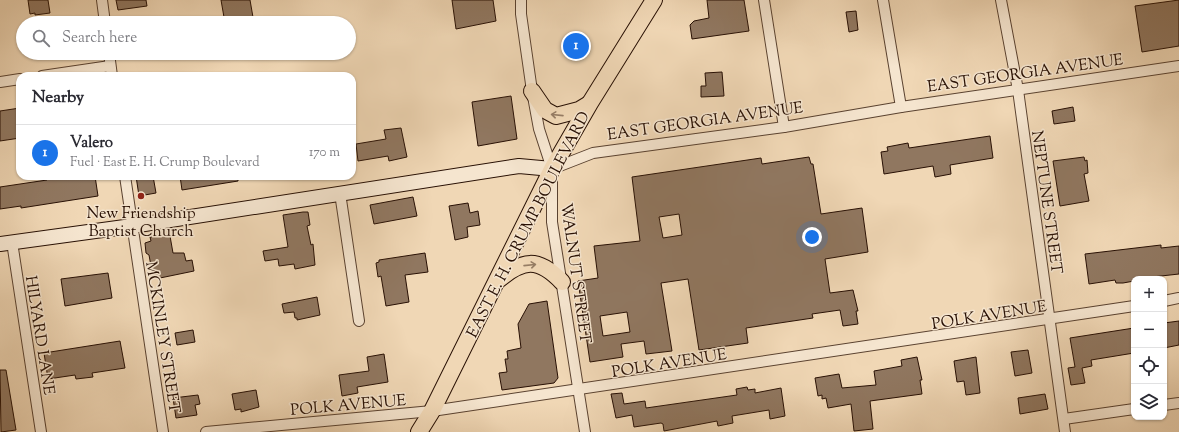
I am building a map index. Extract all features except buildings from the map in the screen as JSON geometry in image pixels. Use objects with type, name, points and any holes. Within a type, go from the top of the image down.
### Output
[{"type":"main road","name":"EAST E. H. CRUMP BOULEVARD","points":[[420,432],[432,411],[552,169],[590,103],[654,0]]},
{"type":"main road","points":[[532,91],[545,110],[556,116],[579,110],[590,103]]},
{"type":"main road","points":[[496,282],[511,270],[529,264],[540,265],[550,269],[562,282]]},
{"type":"street","points":[[102,0],[104,16]]},
{"type":"street","name":"WALNUT STREET","points":[[521,0],[521,14],[532,91],[539,129],[552,169],[552,222],[585,432]]},
{"type":"street","points":[[764,0],[784,127]]},
{"type":"street","points":[[883,0],[901,107]]},
{"type":"street","name":"NEPTUNE STREET","points":[[1001,0],[1018,90],[1065,432]]},
{"type":"street","points":[[97,72],[111,71],[110,60]]},
{"type":"street","name":"EAST GEORGIA AVENUE","points":[[6,243],[132,226],[519,166],[552,169],[593,153],[784,127],[901,107],[1179,66]]},
{"type":"street","points":[[0,82],[16,80]]},
{"type":"street","name":"MCKINLEY STREET","points":[[126,180],[163,432]]},
{"type":"street","points":[[340,193],[359,321]]},
{"type":"street","name":"HILYARD LANE","points":[[6,243],[41,432]]},
{"type":"street","points":[[1167,300],[1179,298]]},
{"type":"street","name":"POLK AVENUE","points":[[206,432],[432,411],[579,391],[1131,306]]},
{"type":"street","points":[[1167,405],[1179,403]]},
{"type":"street","points":[[1064,419],[1131,409]]},
{"type":"place","name":"Valero","points":[[576,46]]},
{"type":"place","name":"New Friendship Baptist Church","points":[[141,196]]}]
